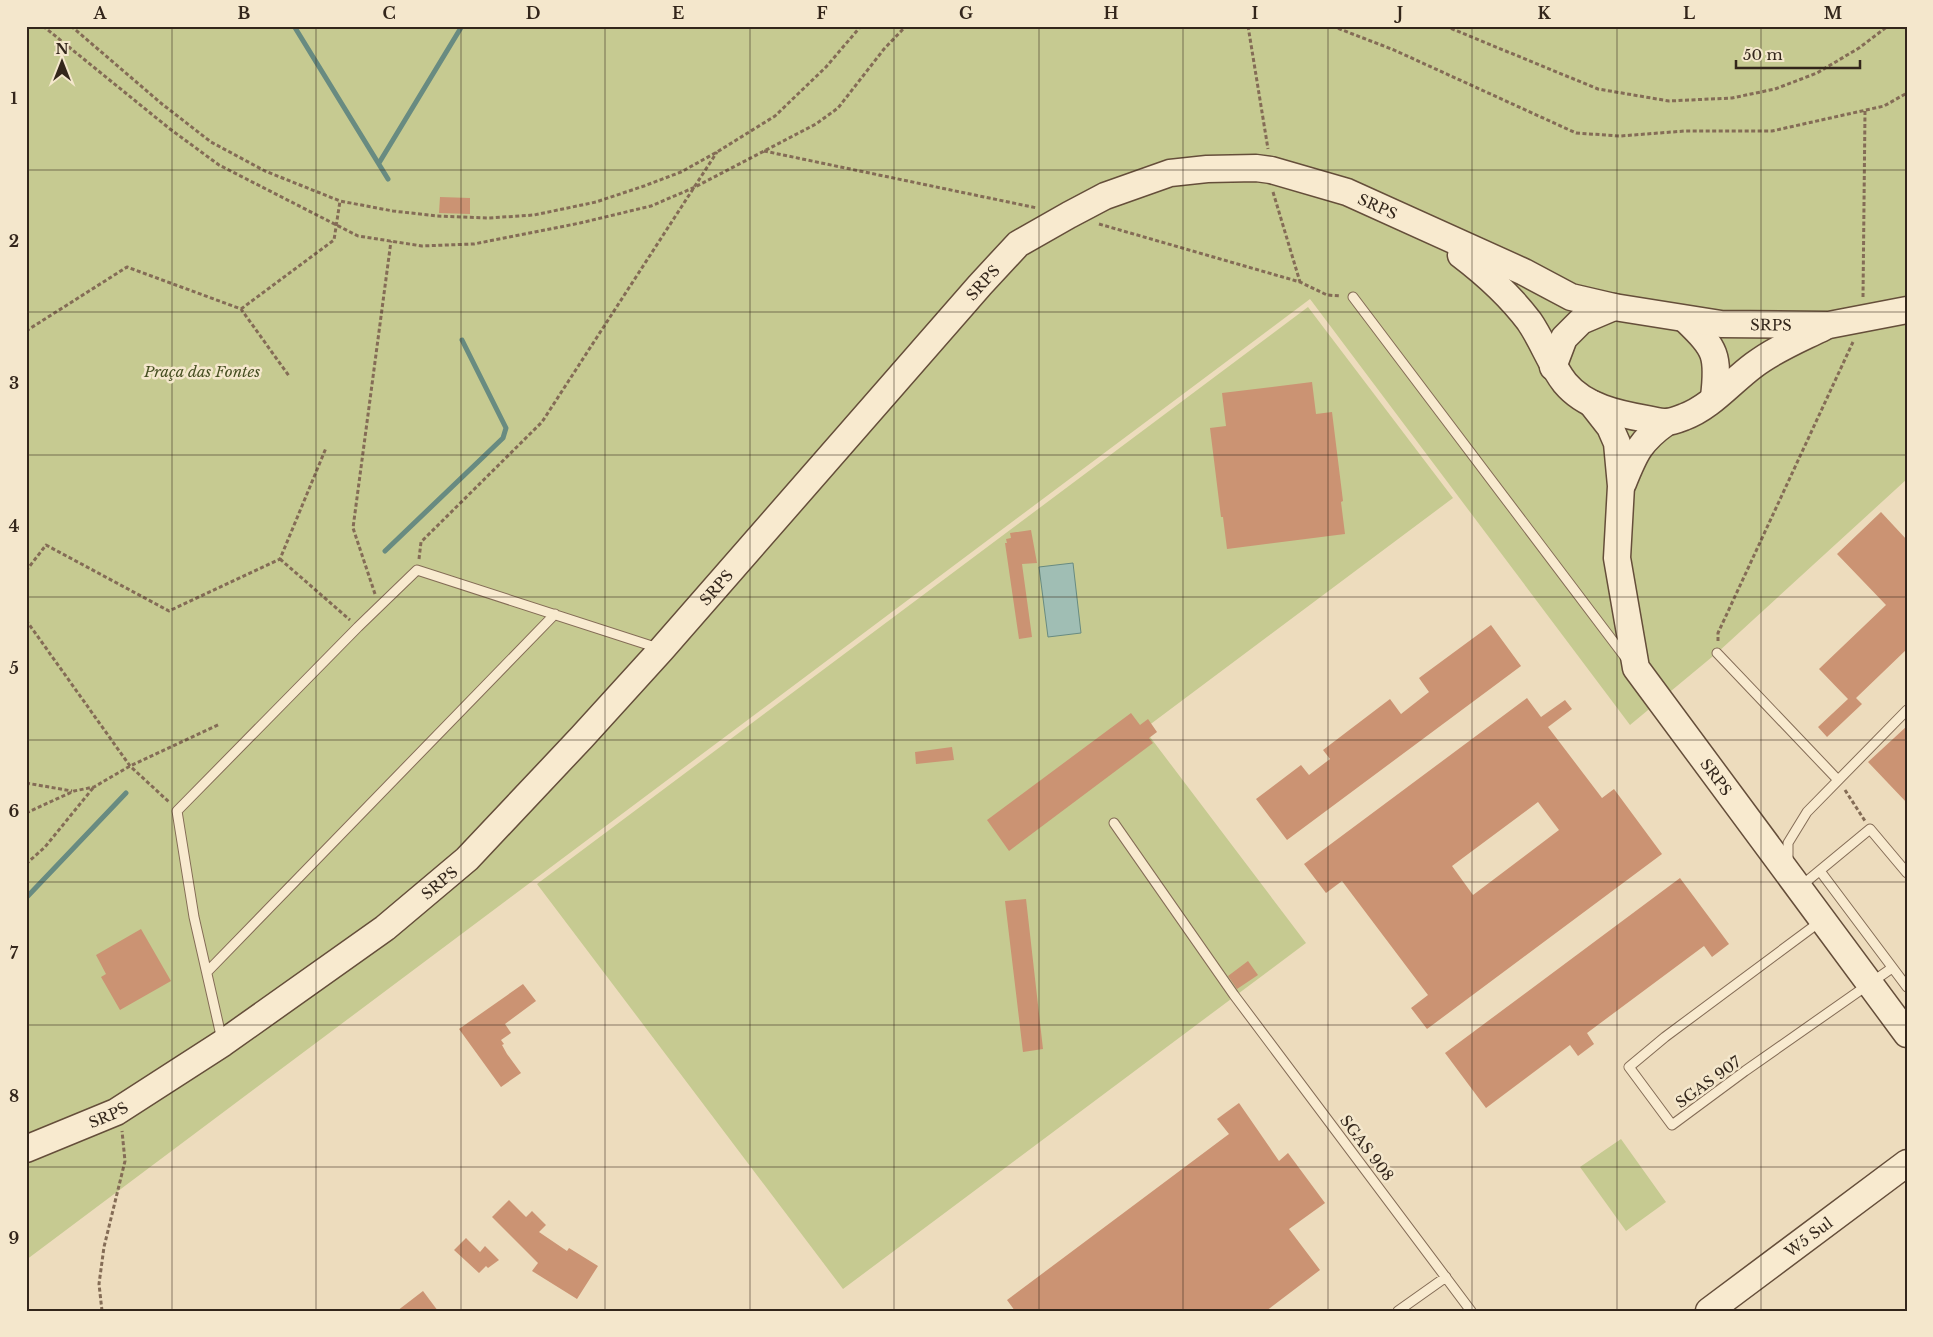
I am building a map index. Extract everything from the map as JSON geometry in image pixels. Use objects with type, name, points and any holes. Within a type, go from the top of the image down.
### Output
[{"type":"main road","name":"SRPS","points":[[26,1149],[116,1112],[223,1043],[385,928],[467,858],[582,737],[662,649],[1018,244],[1105,196],[1170,173],[1208,169],[1256,168],[1271,170],[1348,192],[1524,272],[1571,297],[1614,307],[1686,320],[1721,324],[1829,325],[1907,310]]},
{"type":"main road","name":"SRPS","points":[[1431,231],[1484,272],[1514,304],[1543,343],[1553,366],[1566,385],[1592,404],[1610,427],[1617,443],[1621,486],[1617,558],[1636,668],[1907,1034]]},
{"type":"main road","points":[[1553,366],[1564,338],[1581,321],[1614,307]]},
{"type":"main road","points":[[1686,320],[1707,340],[1716,357],[1717,372],[1714,397]]},
{"type":"main road","name":"SRPS","points":[[1621,486],[1635,454],[1650,434],[1667,422],[1704,406],[1755,365],[1780,349],[1829,325]]},
{"type":"main road","name":"SRPS","points":[[1592,404],[1615,412],[1667,422]]},
{"type":"main road","name":"W5 Sul","points":[[1708,1311],[1907,1163]]},
{"type":"lane","points":[[1353,297],[1627,659],[1636,668]]},
{"type":"lane","points":[[223,1043],[194,917],[177,811],[358,626],[417,570],[662,649]]},
{"type":"lane","points":[[207,972],[555,614]]},
{"type":"lane","points":[[1717,653],[1837,779]]},
{"type":"lane","points":[[1907,710],[1837,779],[1807,812],[1788,843],[1793,881],[1820,872],[1870,829],[1907,873]]},
{"type":"lane","name":"SGAS 908","points":[[1114,823],[1240,1002],[1471,1311]]},
{"type":"lane","points":[[1820,872],[1907,987]]},
{"type":"lane","name":"SGAS 907","points":[[1822,921],[1629,1067],[1672,1125],[1745,1071],[1870,984]]},
{"type":"lane","points":[[1870,984],[1892,968]]},
{"type":"lane","points":[[1398,1311],[1446,1277]]},
{"type":"path","points":[[43,26],[170,129],[219,165],[358,236],[422,246],[474,244],[580,223],[651,206],[693,188],[816,124],[838,108],[884,49],[906,26]]},
{"type":"path","points":[[71,26],[162,104],[211,142],[265,171],[340,201],[393,211],[437,216],[489,218],[534,214],[596,202],[681,172],[775,116],[826,67],[861,26]]},
{"type":"path","points":[[1248,26],[1271,170],[1271,186],[1300,282]]},
{"type":"path","points":[[1332,26],[1394,50],[1576,133],[1620,136],[1685,131],[1772,131],[1884,106],[1907,93]]},
{"type":"path","points":[[1445,26],[1598,89],[1669,101],[1732,98],[1775,89],[1818,73],[1859,48],[1888,26]]},
{"type":"path","points":[[1717,653],[1718,633],[1862,320],[1865,111]]},
{"type":"path","points":[[764,151],[1069,215],[1300,282],[1327,295],[1353,297]]},
{"type":"path","points":[[417,570],[421,542],[542,422],[717,152]]},
{"type":"path","points":[[241,309],[334,240],[340,201]]},
{"type":"path","points":[[379,606],[353,528],[391,242]]},
{"type":"path","points":[[26,331],[127,267],[241,309],[289,376]]},
{"type":"path","points":[[26,572],[46,545],[169,611],[280,559],[326,448]]},
{"type":"path","points":[[280,559],[358,626]]},
{"type":"path","points":[[26,620],[130,766],[177,811]]},
{"type":"path","points":[[26,813],[74,791],[94,787],[130,766],[220,724]]},
{"type":"path","points":[[1837,779],[1870,829]]},
{"type":"path","points":[[26,783],[74,791]]},
{"type":"path","points":[[26,864],[44,847],[94,787]]},
{"type":"path","points":[[102,1311],[99,1284],[104,1247],[125,1161],[121,1128],[116,1112]]},
{"type":"green space","name":"Praça das Fontes","points":[[26,26],[1907,26],[1907,479],[1718,652],[1630,725],[1310,299],[26,1260]]},
{"type":"green space","points":[[1308,307],[1453,498],[1144,729],[1306,943],[843,1289],[537,884]]},
{"type":"green space","points":[[1621,1139],[1666,1202],[1626,1231],[1580,1167]]},
{"type":"water","points":[[1073,563],[1081,633],[1048,637],[1039,567]]},
{"type":"building","points":[[440,197],[470,198],[470,214],[439,213]]},
{"type":"building","points":[[1312,382],[1316,414],[1332,412],[1343,501],[1341,502],[1345,534],[1227,549],[1210,428],[1226,426],[1222,393]]},
{"type":"building","points":[[1881,512],[1907,540],[1907,649],[1856,698],[1862,704],[1827,737],[1818,727],[1848,699],[1819,669],[1886,605],[1837,554]]},
{"type":"building","points":[[1031,530],[1037,563],[1022,564],[1032,637],[1019,639],[1005,543],[1007,543],[1006,539],[1011,538],[1010,533]]},
{"type":"building","points":[[1491,625],[1521,666],[1287,840],[1256,799],[1301,765],[1309,775],[1330,759],[1323,750],[1390,699],[1401,714],[1429,692],[1419,678]]},
{"type":"building","points":[[1527,698],[1541,717],[1565,700],[1572,709],[1548,727],[1602,798],[1614,789],[1662,854],[1427,1029],[1411,1008],[1428,995],[1342,881],[1326,893],[1304,864]],"holes":[[[1538,802],[1559,830],[1473,895],[1452,866]]]},
{"type":"building","points":[[1131,713],[1140,725],[1148,719],[1157,732],[1149,738],[1153,743],[1009,851],[987,820]]},
{"type":"building","points":[[1907,726],[1907,803],[1868,762]]},
{"type":"building","points":[[952,747],[954,760],[916,764],[915,752]]},
{"type":"building","points":[[1680,878],[1729,944],[1712,957],[1704,946],[1587,1033],[1594,1044],[1578,1056],[1570,1045],[1486,1108],[1445,1053]]},
{"type":"building","points":[[1026,899],[1043,1049],[1023,1052],[1005,901]]},
{"type":"building","points":[[141,929],[171,981],[120,1010],[101,977],[106,974],[96,955]]},
{"type":"building","points":[[1248,961],[1258,975],[1237,989],[1228,976]]},
{"type":"building","points":[[523,984],[536,1001],[505,1024],[511,1033],[501,1040],[507,1054],[521,1073],[501,1087],[459,1029]]},
{"type":"building","points":[[1239,1103],[1279,1161],[1288,1153],[1325,1203],[1289,1229],[1320,1270],[1266,1311],[1015,1311],[1007,1300],[1229,1134],[1217,1119]]},
{"type":"building","points":[[509,1200],[526,1217],[532,1211],[546,1225],[539,1232],[567,1251],[569,1248],[598,1266],[577,1299],[532,1271],[538,1263],[492,1217]]},
{"type":"building","points":[[466,1238],[480,1252],[485,1246],[499,1260],[488,1268],[486,1266],[479,1273],[454,1250]]},
{"type":"building","points":[[423,1291],[438,1311],[397,1311]]},
{"type":"waterway","points":[[294,26],[388,179]]},
{"type":"waterway","points":[[379,163],[462,26]]},
{"type":"waterway","points":[[385,551],[503,438],[506,428],[462,340]]},
{"type":"waterway","points":[[26,898],[126,793]]}]
